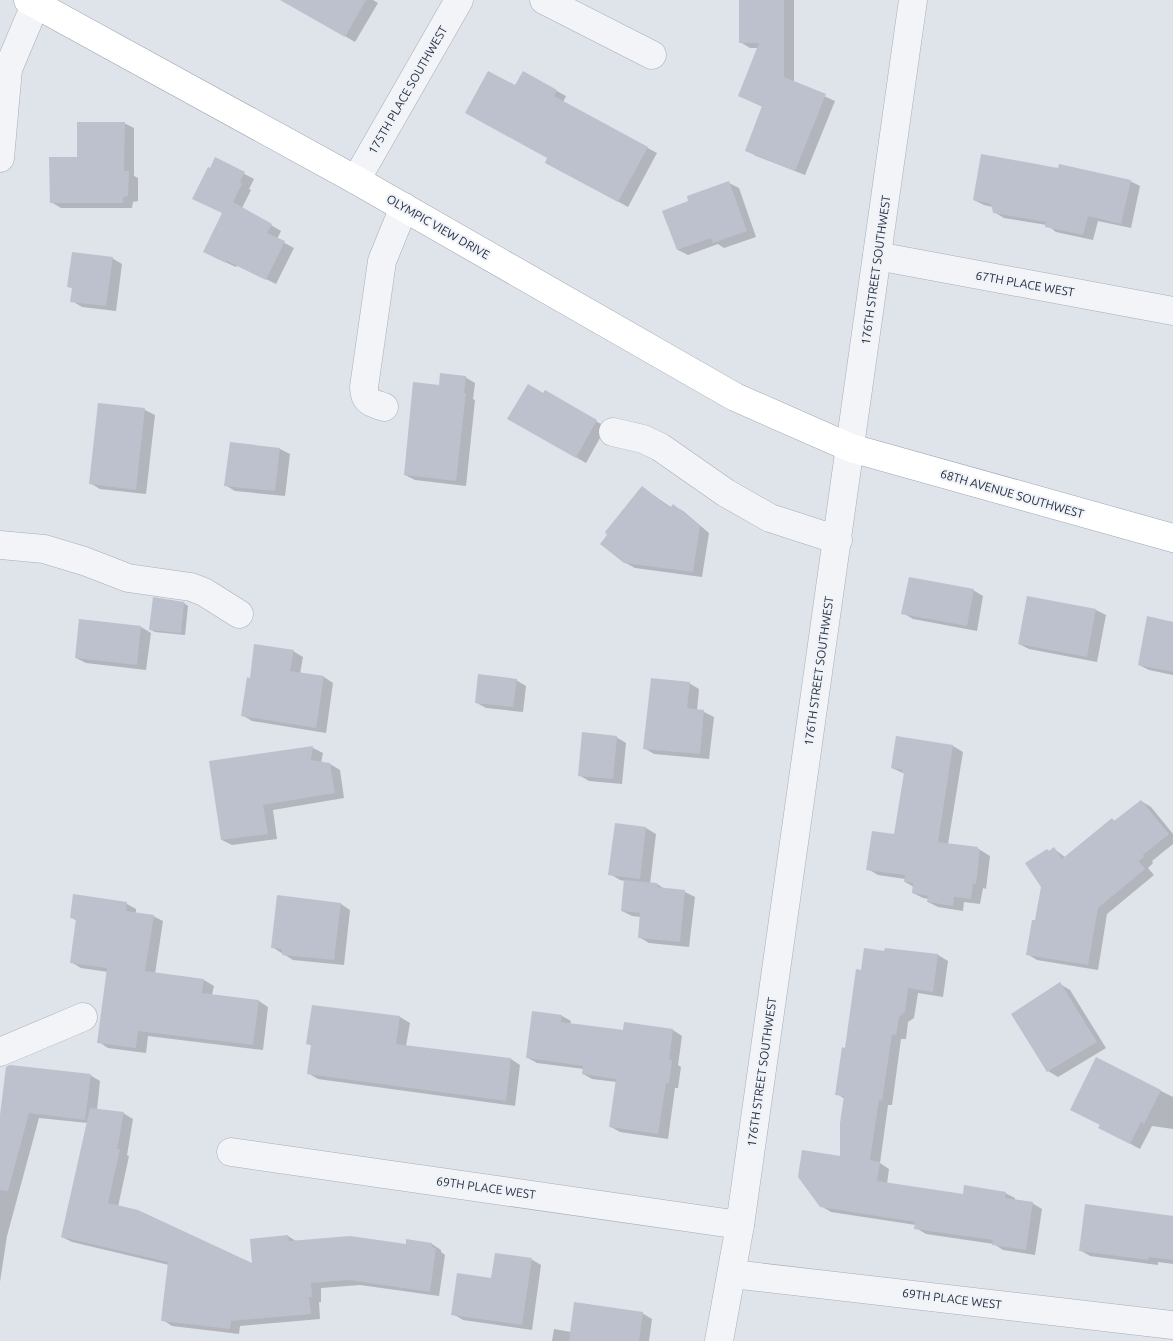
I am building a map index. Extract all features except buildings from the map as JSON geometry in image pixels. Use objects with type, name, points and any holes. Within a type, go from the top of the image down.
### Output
[{"type":"main road","name":"OLYMPIC VIEW DRIVE","points":[[32,2],[404,207],[734,397],[850,448]]},
{"type":"main road","name":"68TH AVENUE SOUTHWEST","points":[[850,448],[1173,538]]},
{"type":"street","name":"175TH PLACE SOUTHWEST","points":[[356,180],[459,0]]},
{"type":"street","points":[[544,0],[652,55]]},
{"type":"street","name":"176TH STREET SOUTHWEST","points":[[719,1341],[740,1225],[914,0]]},
{"type":"street","points":[[0,158],[4,72],[32,2]]},
{"type":"street","points":[[384,407],[368,402],[364,395],[364,388],[382,261],[404,207]]},
{"type":"street","name":"67TH PLACE WEST","points":[[878,256],[1173,311]]},
{"type":"street","points":[[613,432],[643,439],[660,447],[726,493],[770,518],[838,540]]},
{"type":"street","points":[[0,545],[44,549],[84,561],[128,578],[191,587],[204,592],[238,614]]},
{"type":"street","points":[[0,1052],[83,1017]]},
{"type":"street","name":"69TH PLACE WEST","points":[[231,1152],[740,1225]]},
{"type":"street","name":"69TH PLACE WEST","points":[[732,1274],[1173,1325]]}]
